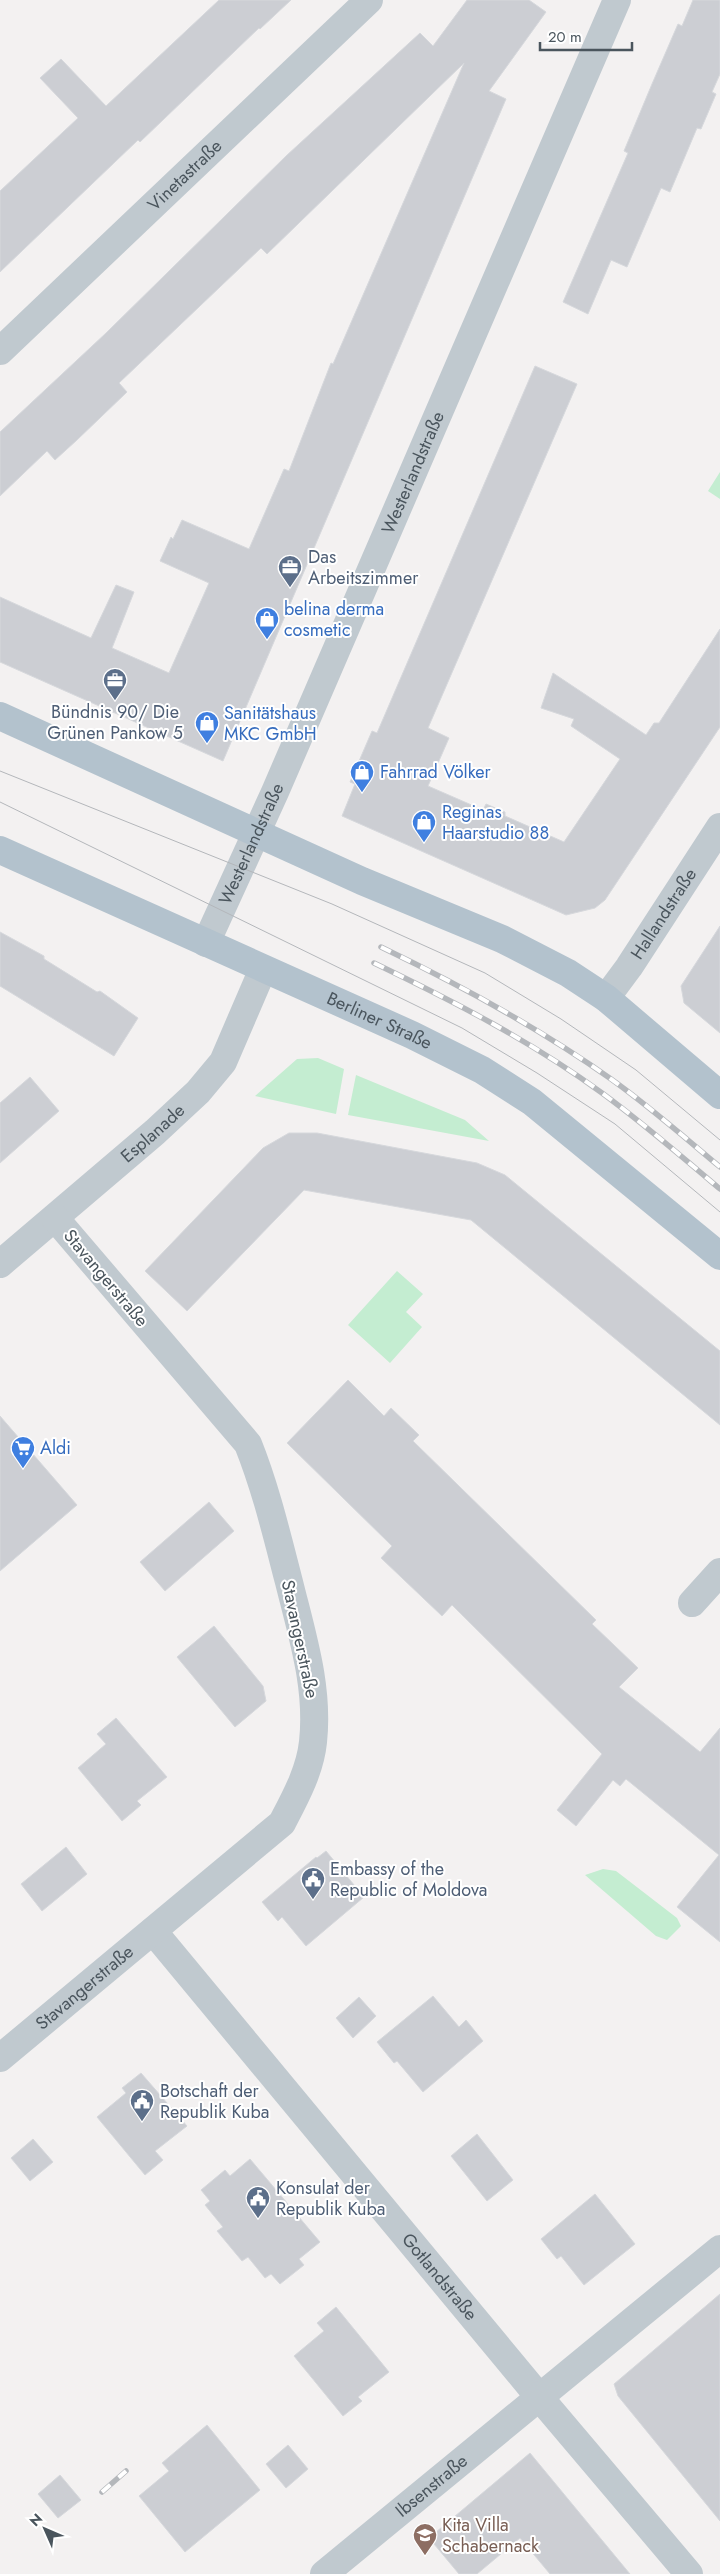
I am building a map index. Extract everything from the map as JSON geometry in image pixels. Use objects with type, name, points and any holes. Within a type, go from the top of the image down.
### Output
[{"type":"main road","points":[[0,716],[362,881],[502,938],[568,973],[606,998],[720,1095]]},
{"type":"main road","name":"Berliner Straße","points":[[0,850],[263,970],[412,1035],[507,1085],[602,1158],[720,1256]]},
{"type":"street","name":"Vinetastraße","points":[[0,351],[369,0]]},
{"type":"street","name":"Westerlandstraße","points":[[206,943],[256,833],[617,0]]},
{"type":"street","name":"Hallandstraße","points":[[606,998],[629,967],[720,827]]},
{"type":"street","name":"Esplanade","points":[[0,1264],[198,1092],[223,1062],[263,970]]},
{"type":"street","name":"Stavangerstraße","points":[[0,2058],[282,1823],[302,1785],[313,1744],[315,1710],[310,1665],[263,1482],[248,1444],[55,1218]]},
{"type":"street","points":[[692,1603],[720,1572]]},
{"type":"street","name":"Gotlandstraße","points":[[153,1930],[540,2398],[690,2574]]},
{"type":"street","name":"Ibsenstraße","points":[[324,2574],[720,2249]]},
{"type":"green space","points":[[720,472],[720,499],[708,491]]},
{"type":"green space","points":[[318,1058],[344,1069],[336,1114],[255,1096],[297,1059]]},
{"type":"green space","points":[[356,1075],[465,1120],[489,1141],[348,1115]]},
{"type":"green space","points":[[397,1271],[423,1294],[406,1312],[422,1327],[390,1363],[348,1325]]},
{"type":"green space","points":[[603,1869],[616,1871],[677,1918],[681,1926],[667,1940],[656,1936],[585,1875]]},
{"type":"building","points":[[219,0],[291,0],[259,28],[140,142],[138,140],[0,272],[0,191],[78,118],[40,78],[61,59],[106,106]]},
{"type":"building","points":[[467,0],[529,0],[546,12],[489,91],[506,99],[223,761],[0,662],[0,597],[91,638],[116,585],[134,592],[112,648],[169,673],[209,583],[160,561],[171,537],[173,539],[182,520],[249,549],[284,469],[289,471],[331,363],[333,364],[464,63],[267,254],[261,248],[119,383],[127,392],[77,440],[55,460],[47,451],[0,496],[0,432],[106,333],[286,156],[420,33],[433,46]]},
{"type":"building","points":[[693,0],[720,0],[720,74],[712,92],[716,94],[701,129],[697,128],[670,192],[661,188],[627,267],[611,260],[588,314],[563,302],[628,153],[624,151],[652,84],[678,24],[682,26]]},
{"type":"building","points":[[535,366],[577,384],[428,728],[449,738],[428,786],[483,810],[486,804],[505,812],[505,816],[564,842],[620,759],[571,726],[574,719],[541,708],[553,673],[646,735],[654,723],[659,723],[720,629],[720,727],[605,900],[595,908],[566,915],[342,816],[355,784],[350,782],[372,731],[377,733]]},
{"type":"building","points":[[720,926],[720,1033],[684,1003],[681,986]]},
{"type":"building","points":[[0,932],[44,956],[44,959],[97,992],[100,991],[138,1018],[114,1056],[0,986]]},
{"type":"building","points":[[30,1077],[59,1111],[0,1163],[0,1103]]},
{"type":"building","points":[[289,1133],[317,1133],[477,1163],[505,1175],[720,1351],[720,1425],[471,1220],[304,1190],[187,1311],[145,1271],[263,1148]]},
{"type":"building","points":[[348,1380],[384,1416],[391,1408],[419,1435],[413,1441],[596,1620],[592,1624],[638,1668],[619,1687],[700,1752],[720,1728],[720,1942],[677,1907],[719,1855],[626,1779],[620,1786],[613,1780],[576,1826],[557,1810],[602,1754],[452,1605],[442,1616],[381,1558],[392,1546],[287,1443]]},
{"type":"building","name":"Aldi","points":[[0,1416],[77,1505],[0,1571]]},
{"type":"building","points":[[209,1502],[234,1531],[165,1591],[140,1562]]},
{"type":"building","points":[[214,1626],[263,1686],[266,1701],[235,1727],[177,1657]]},
{"type":"building","points":[[116,1718],[167,1777],[137,1801],[141,1805],[122,1821],[78,1768],[106,1744],[97,1734]]},
{"type":"building","points":[[66,1847],[87,1874],[42,1911],[21,1884]]},
{"type":"building","name":"Embassy of the Republic of Moldova","points":[[326,1851],[364,1897],[306,1946],[282,1917],[278,1921],[262,1902],[316,1857]]},
{"type":"building","points":[[433,1996],[459,2027],[466,2020],[483,2041],[423,2092],[397,2061],[394,2063],[377,2042]]},
{"type":"building","points":[[359,1997],[376,2016],[353,2038],[336,2018]]},
{"type":"building","name":"Botschaft der Republik Kuba","points":[[141,2073],[187,2126],[155,2151],[163,2160],[145,2175],[97,2117],[126,2093],[122,2088]]},
{"type":"building","points":[[477,2134],[513,2180],[487,2201],[451,2156]]},
{"type":"building","points":[[33,2139],[53,2162],[30,2181],[11,2158]]},
{"type":"building","name":"Konsulat der Republik Kuba","points":[[250,2159],[320,2242],[299,2259],[304,2265],[280,2284],[271,2274],[265,2278],[248,2257],[242,2261],[217,2231],[223,2227],[205,2205],[210,2201],[201,2190],[225,2170],[230,2176]]},
{"type":"building","points":[[595,2194],[635,2244],[584,2285],[561,2256],[557,2259],[541,2239]]},
{"type":"building","points":[[720,2294],[720,2521],[618,2396],[614,2384]]},
{"type":"building","points":[[336,2307],[389,2372],[358,2397],[362,2401],[343,2416],[294,2356],[324,2331],[317,2323]]},
{"type":"building","points":[[207,2425],[260,2490],[185,2552],[139,2496],[169,2471],[162,2463]]},
{"type":"building","points":[[288,2445],[308,2469],[286,2488],[266,2464]]},
{"type":"building","points":[[530,2453],[630,2574],[550,2574],[520,2538],[477,2574],[459,2574],[429,2538]]},
{"type":"building","points":[[60,2475],[81,2500],[58,2518],[38,2494]]},
{"type":"tram line","points":[[0,771],[332,904],[485,973],[561,1019],[636,1070],[720,1140]]},
{"type":"tram line","points":[[0,802],[462,1028],[537,1073],[615,1124],[720,1212]]},
{"type":"railway","points":[[381,947],[499,1008],[584,1060],[639,1100],[720,1167]]},
{"type":"railway","points":[[374,963],[433,992],[548,1056],[632,1116],[720,1189]]},
{"type":"railway","points":[[102,2492],[126,2471]]},
{"type":"place","name":"Das Arbeitszimmer","points":[[290,588]]},
{"type":"place","name":"belina derma cosmetic","points":[[267,640]]},
{"type":"place","name":"Bündnis 90/ Die Grünen Pankow 5","points":[[115,701]]},
{"type":"place","name":"Sanitätshaus MKC GmbH","points":[[207,744]]},
{"type":"place","name":"Fahrrad Völker","points":[[362,793]]},
{"type":"place","name":"Reginas Haarstudio 88","points":[[424,843]]},
{"type":"place","name":"Aldi","points":[[23,1469]]},
{"type":"place","name":"Embassy of the Republic of Moldova","points":[[313,1900]]},
{"type":"place","name":"Botschaft der Republik Kuba","points":[[142,2122]]},
{"type":"place","name":"Konsulat der Republik Kuba","points":[[258,2219]]},
{"type":"place","name":"Kita Villa Schabernack","points":[[425,2556]]}]
